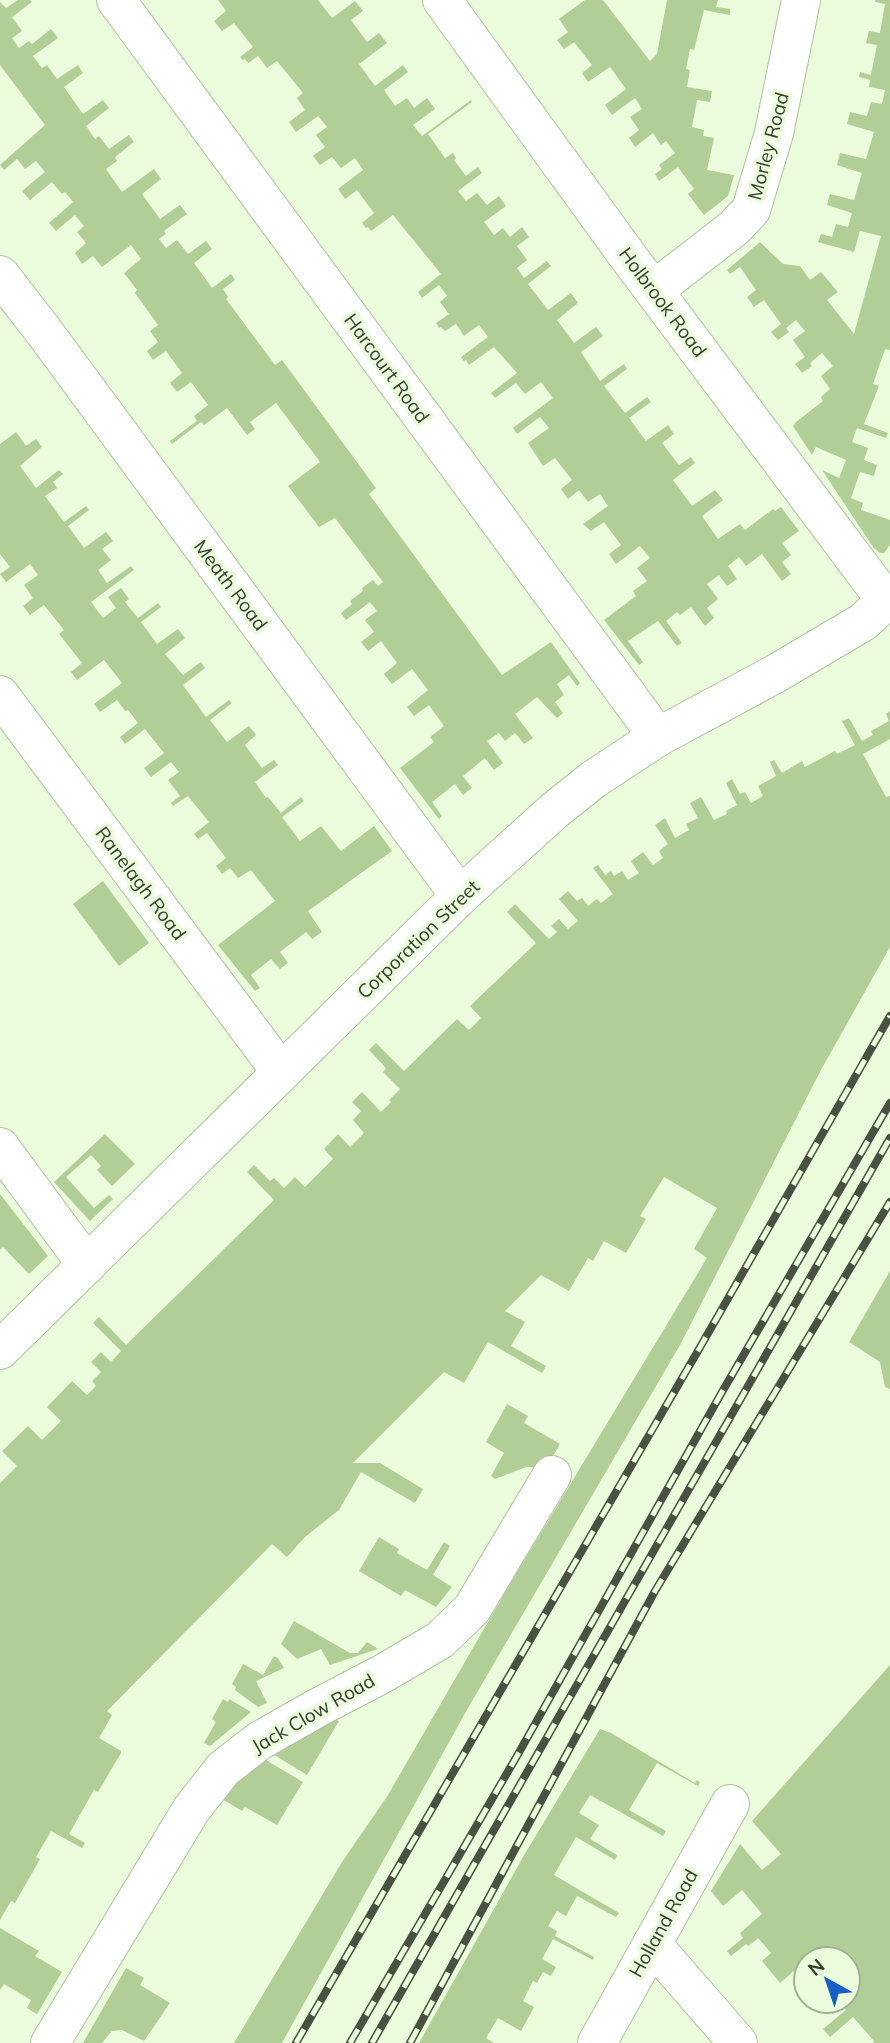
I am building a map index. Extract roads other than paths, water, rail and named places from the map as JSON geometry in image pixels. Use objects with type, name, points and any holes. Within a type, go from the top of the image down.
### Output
[{"type":"street","name":"Harcourt Road","points":[[116,0],[658,737]]},
{"type":"street","name":"Holbrook Road","points":[[442,0],[654,290],[888,599]]},
{"type":"street","name":"Morley Road","points":[[654,290],[734,228],[751,210],[774,133],[801,0]]},
{"type":"street","name":"Meath Road","points":[[0,275],[45,332],[460,896]]},
{"type":"street","name":"Corporation Street","points":[[0,1350],[460,896],[555,810],[594,779],[658,737],[832,641],[863,622],[888,599]]},
{"type":"street","name":"Ranelagh Road","points":[[0,695],[281,1072]]},
{"type":"street","points":[[0,1147],[87,1265]]},
{"type":"street","name":"Jack Clow Road","points":[[50,2043],[191,1810],[223,1769],[259,1741],[440,1640],[472,1609],[552,1475]]},
{"type":"street","name":"Holland Road","points":[[597,2043],[730,1804]]},
{"type":"street","points":[[652,1944],[738,2043]]},
{"type":"railway","points":[[296,2043],[890,1016]]},
{"type":"railway","points":[[350,2043],[890,1103]]},
{"type":"railway","points":[[372,2043],[890,1138]]},
{"type":"railway","points":[[410,2043],[655,1591],[890,1202]]}]
